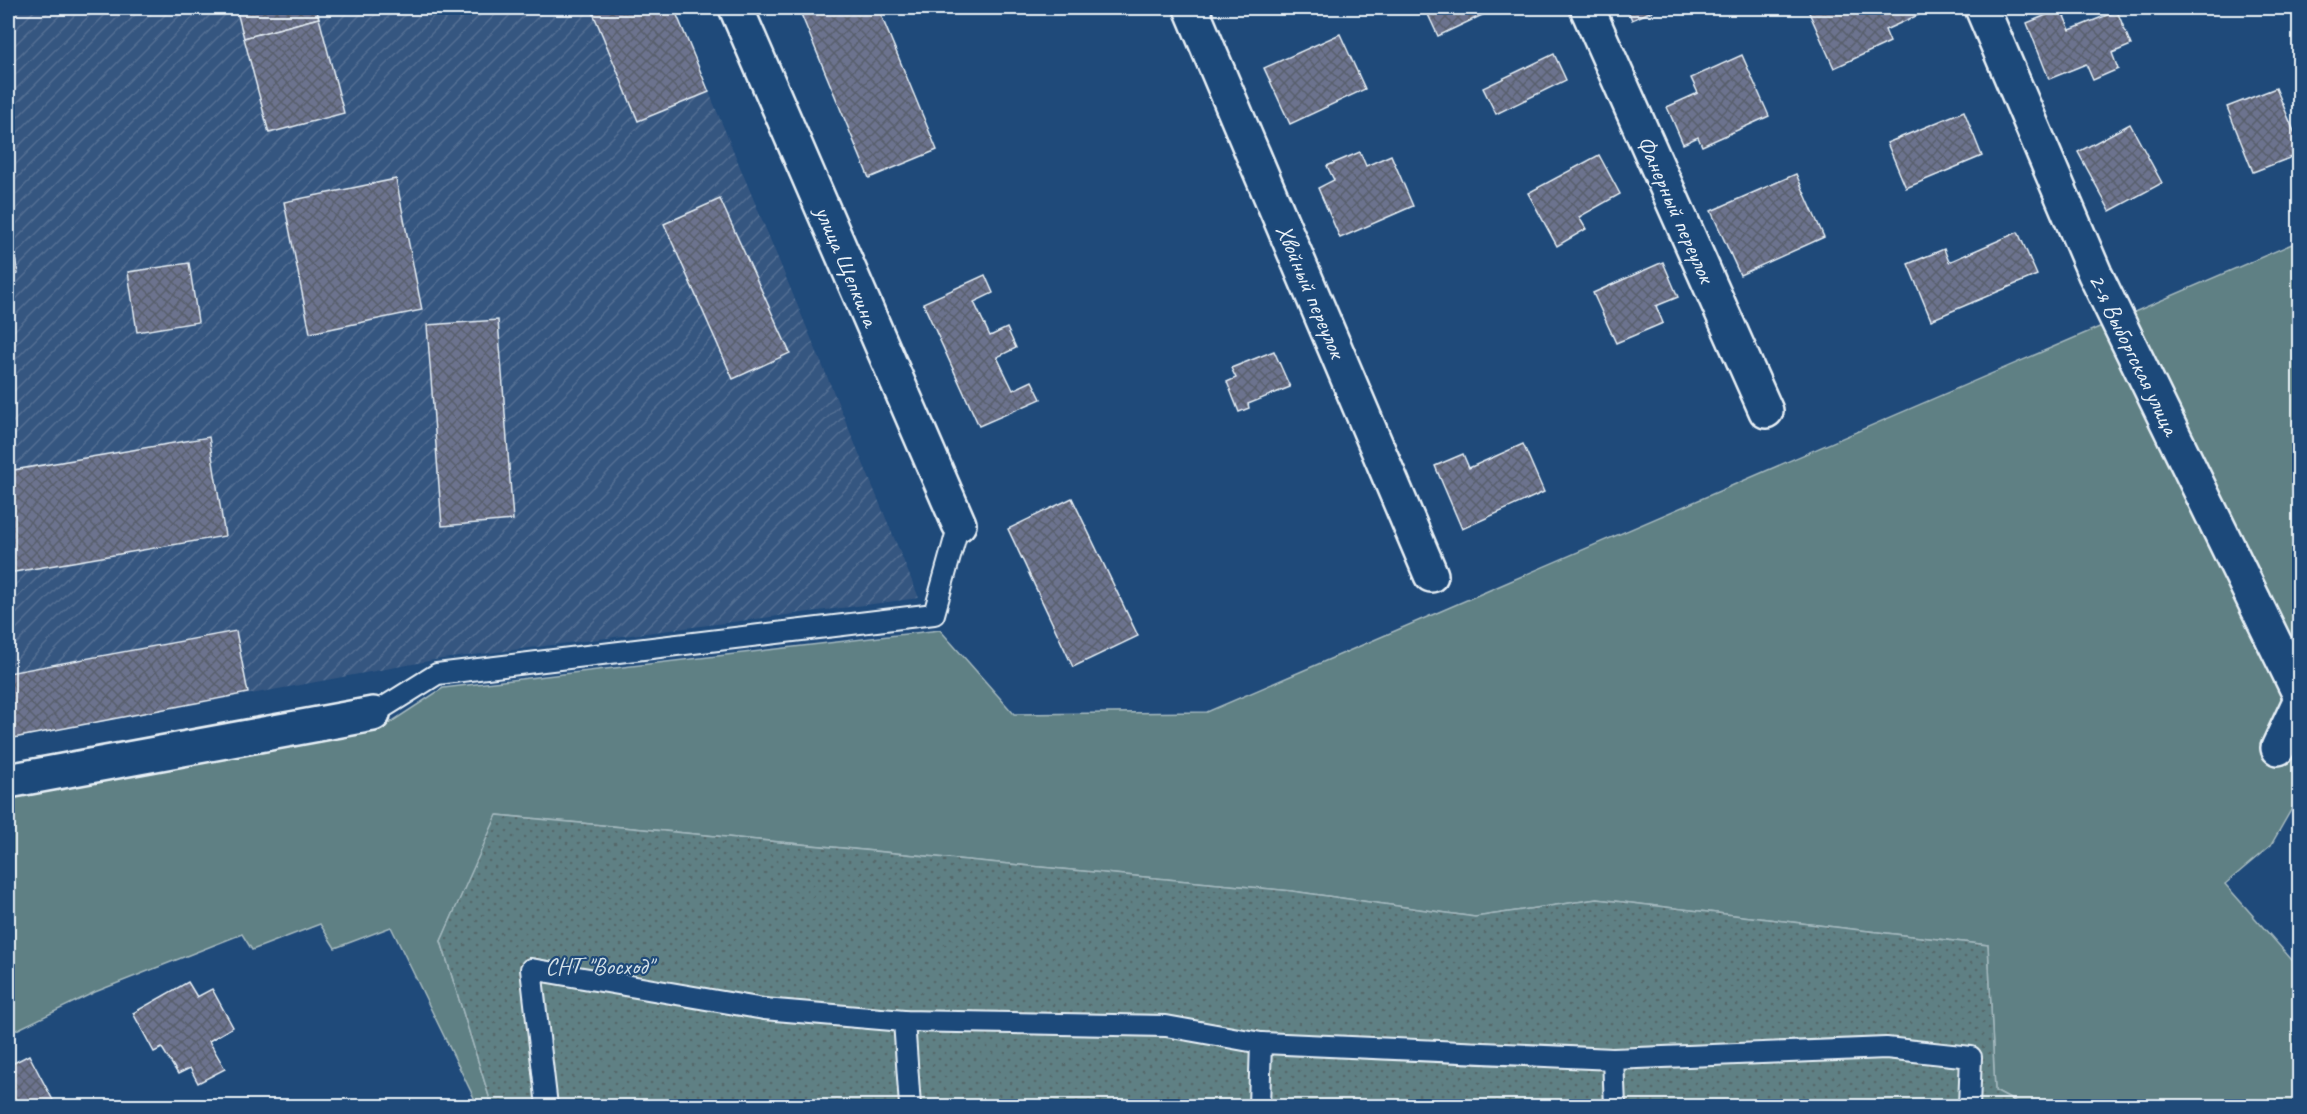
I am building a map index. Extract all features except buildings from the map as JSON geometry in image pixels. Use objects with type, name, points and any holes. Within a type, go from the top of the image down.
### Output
[{"type":"street","name":"улица Щепкина","points":[[736,8],[959,524]]},
{"type":"street","name":"Хвойный переулок","points":[[1191,8],[1431,575]]},
{"type":"street","name":"Фанерный переулок","points":[[1587,8],[1766,411]]},
{"type":"street","name":"2-я Выборгская улица","points":[[1982,8],[2094,274],[2300,694]]},
{"type":"street","points":[[2278,748],[2300,701]]},
{"type":"street","points":[[8,781],[373,714]]},
{"type":"lane","points":[[373,714],[437,674],[934,614],[959,524]]},
{"type":"lane","points":[[547,1107],[531,969],[764,1009],[904,1021],[1166,1026],[1260,1043],[1613,1059],[1886,1048],[1971,1057],[1969,1107]]},
{"type":"lane","points":[[904,1021],[910,1107]]},
{"type":"lane","points":[[1259,1107],[1260,1043]]},
{"type":"lane","points":[[1613,1059],[1615,1107]]},
{"type":"shaded area","points":[[8,8],[674,8],[919,598],[434,660],[8,739]]},
{"type":"green space","points":[[2299,241],[2299,796],[2271,845],[2225,884],[2299,968],[2299,1106],[2023,1106],[1995,1091],[1988,945],[1597,899],[1475,917],[1292,891],[498,815],[441,941],[492,1106],[478,1106],[391,927],[335,948],[320,924],[252,950],[242,934],[95,992],[8,1034],[8,799],[379,730],[443,688],[940,630],[1014,714],[1207,712]]},
{"type":"green space","name":"СНТ \"Восход\"","points":[[497,815],[1292,891],[1475,917],[1597,899],[1988,945],[1995,1091],[2023,1106],[492,1106],[441,941]]}]
